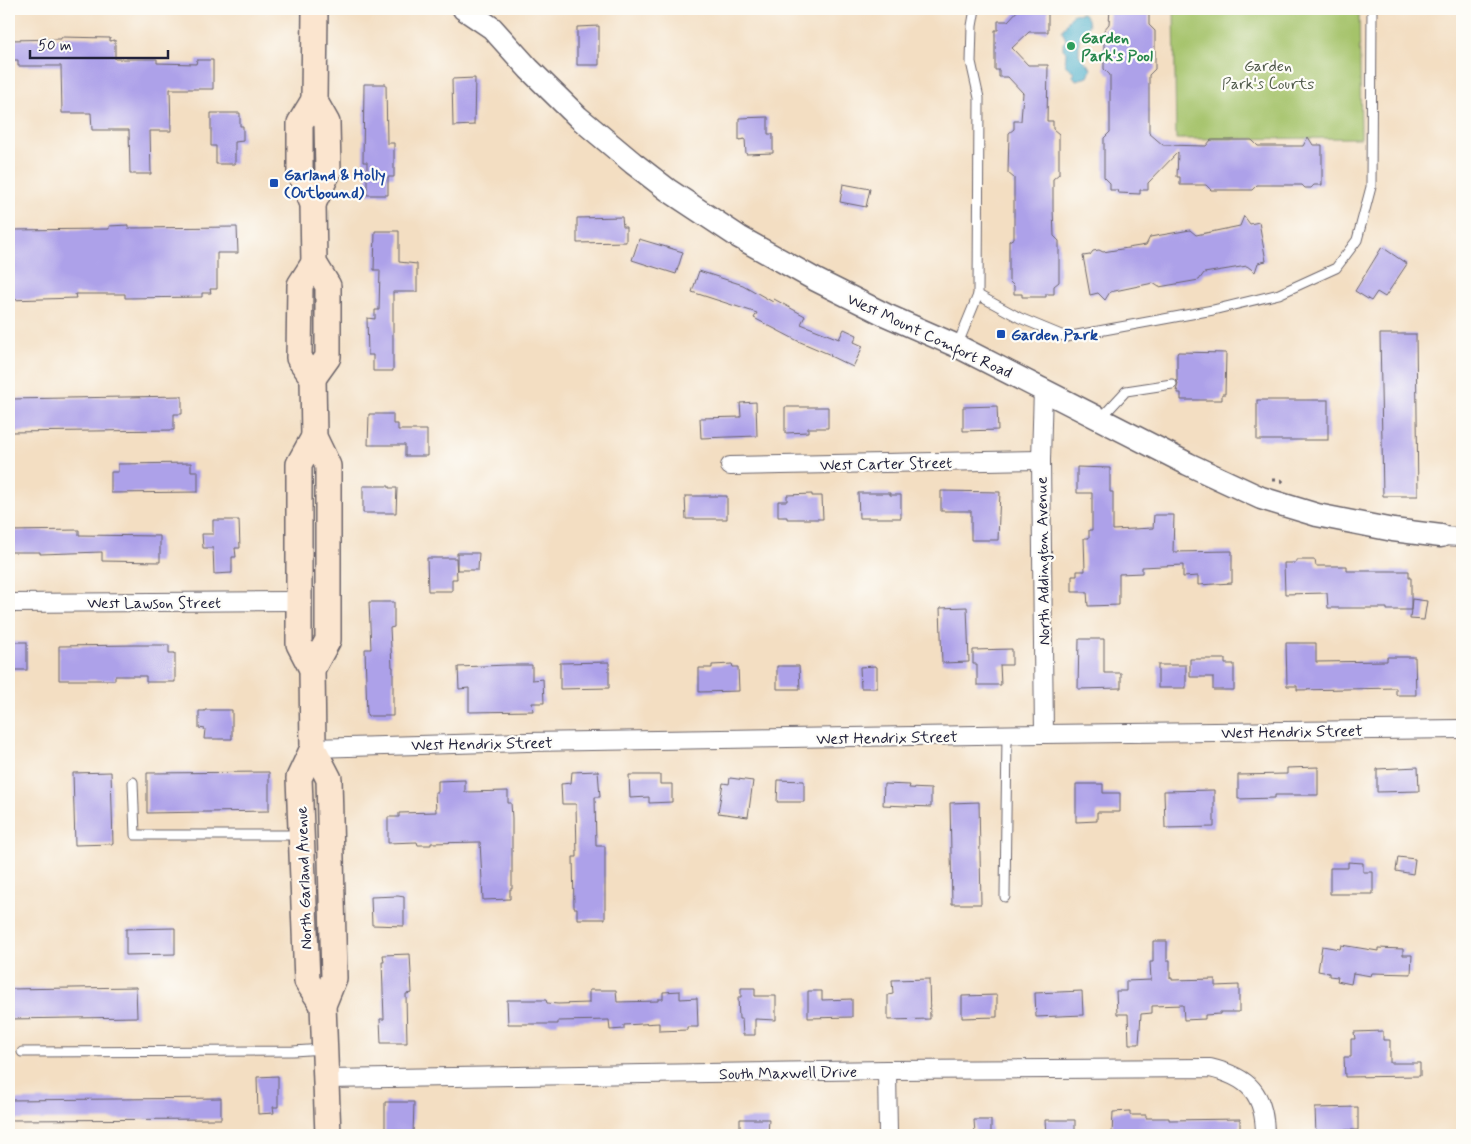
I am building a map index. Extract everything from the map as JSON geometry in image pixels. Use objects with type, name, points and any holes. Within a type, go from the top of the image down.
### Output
[{"type":"main road","name":"North Garland Avenue","points":[[312,669],[328,640],[328,466],[314,437],[313,378],[328,357],[328,286],[314,263],[313,204],[300,174],[300,123],[314,100],[315,9]]},
{"type":"main road","name":"North Garland Avenue","points":[[314,437],[299,464],[299,644],[312,669],[313,748],[299,778],[307,981],[323,1005]]},
{"type":"main road","name":"North Garland Avenue","points":[[313,748],[329,779],[334,978],[323,1005],[328,1135]]},
{"type":"street","name":"West Mount Comfort Road","points":[[464,9],[492,28],[528,69],[578,117],[633,163],[701,213],[739,237],[816,280],[886,315],[957,346],[1043,388],[1188,464],[1261,498],[1317,515],[1393,530],[1451,536]]},
{"type":"street","name":"North Addington Avenue","points":[[1043,388],[1041,460],[1044,734]]},
{"type":"street","name":"West Carter Street","points":[[730,466],[1041,460]]},
{"type":"street","name":"West Lawson Street","points":[[9,603],[298,600]]},
{"type":"street","name":"West Hendrix Street","points":[[313,748],[527,742],[1462,730]]},
{"type":"street","name":"South Maxwell Drive","points":[[326,1079],[887,1070],[1210,1068],[1229,1072],[1246,1083],[1259,1099],[1265,1120],[1265,1135]]},
{"type":"street","points":[[887,1070],[888,1135]]},
{"type":"lane","points":[[957,346],[978,295],[979,98],[971,62],[972,26],[975,9]]},
{"type":"lane","points":[[978,295],[1020,318],[1066,337],[1214,310],[1279,294],[1336,268],[1357,240],[1371,187],[1372,9]]},
{"type":"lane","points":[[1101,418],[1126,391],[1172,384]]},
{"type":"lane","points":[[1005,897],[1007,735]]},
{"type":"lane","points":[[133,782],[135,835],[301,835]]},
{"type":"lane","points":[[22,1052],[292,1052],[325,1049]]},
{"type":"path","points":[[1266,478],[1281,480],[1287,486]]},
{"type":"green space","name":"Garden Park's Courts","points":[[1174,9],[1359,9],[1361,138],[1176,139]]},
{"type":"water","name":"Garden Park's Pool","points":[[1083,13],[1088,19],[1089,25],[1079,39],[1079,55],[1091,68],[1088,77],[1076,80],[1073,76],[1074,72],[1065,65],[1066,52],[1063,49],[1063,43],[1066,40],[1062,31],[1072,14]]},
{"type":"building","points":[[1019,9],[1048,9],[1048,32],[1029,32],[1012,48],[1028,65],[1048,65],[1047,121],[1053,121],[1053,129],[1059,134],[1059,174],[1053,179],[1053,209],[1054,236],[1059,241],[1059,282],[1054,286],[1054,294],[1046,294],[1046,297],[1022,297],[1022,294],[1014,294],[1014,286],[1009,281],[1009,241],[1014,238],[1014,178],[1008,173],[1009,133],[1014,129],[1014,121],[1021,121],[1023,93],[1008,77],[999,77],[999,70],[995,70],[995,30],[998,30],[998,21],[1008,21]]},
{"type":"building","points":[[1110,9],[1149,9],[1149,25],[1155,31],[1155,69],[1149,75],[1149,133],[1163,145],[1206,146],[1211,140],[1252,140],[1258,146],[1303,146],[1308,137],[1313,145],[1322,145],[1322,185],[1305,188],[1302,185],[1257,185],[1252,190],[1211,190],[1206,185],[1180,185],[1180,177],[1177,177],[1178,152],[1148,183],[1148,190],[1140,190],[1140,194],[1118,193],[1117,190],[1110,190],[1110,183],[1104,177],[1104,138],[1110,132],[1110,75],[1104,69],[1104,30],[1109,24]]},
{"type":"building","points":[[599,26],[599,65],[577,65],[577,27]]},
{"type":"building","points":[[61,37],[110,38],[110,41],[115,40],[115,59],[157,59],[157,63],[196,64],[197,60],[213,60],[213,89],[170,89],[171,131],[150,131],[151,174],[130,174],[129,130],[92,130],[91,113],[62,113],[61,66],[18,66],[18,60],[9,60],[9,40],[61,39]]},
{"type":"building","points":[[475,78],[474,125],[453,126],[452,79]]},
{"type":"building","points":[[364,84],[386,84],[387,143],[394,143],[394,177],[388,177],[388,195],[367,195],[367,162],[363,162]]},
{"type":"building","points":[[211,113],[240,113],[240,126],[243,126],[243,141],[235,142],[235,164],[216,164],[216,146],[211,146]]},
{"type":"building","points":[[768,117],[768,134],[773,134],[773,153],[746,154],[745,139],[739,140],[739,118]]},
{"type":"building","points":[[843,184],[870,189],[866,207],[840,202]]},
{"type":"building","points":[[1244,216],[1250,224],[1259,222],[1266,261],[1258,263],[1255,272],[1247,266],[1204,273],[1199,280],[1159,287],[1153,283],[1110,292],[1105,300],[1098,293],[1090,295],[1083,256],[1090,255],[1093,251],[1099,250],[1103,252],[1146,245],[1150,237],[1190,230],[1196,235],[1240,226]]},
{"type":"building","points":[[622,217],[623,227],[626,227],[626,242],[577,243],[577,218]]},
{"type":"building","points":[[128,225],[128,228],[237,227],[238,253],[217,253],[217,289],[210,289],[211,293],[202,293],[202,297],[125,298],[125,294],[75,294],[76,298],[9,300],[9,230],[109,229],[109,226]]},
{"type":"building","points":[[375,231],[399,231],[399,262],[417,264],[417,292],[393,292],[393,371],[373,371],[373,355],[368,355],[367,318],[375,319],[375,310],[379,310],[380,270],[374,270]]},
{"type":"building","points":[[639,239],[683,252],[676,274],[632,260]]},
{"type":"building","points":[[1382,247],[1407,264],[1385,297],[1377,292],[1371,301],[1355,291]]},
{"type":"building","points":[[699,271],[743,285],[773,302],[774,299],[805,316],[801,324],[839,339],[844,329],[857,335],[854,342],[863,346],[853,367],[754,318],[757,313],[692,292]]},
{"type":"building","points":[[1380,334],[1416,334],[1418,496],[1383,496]]},
{"type":"building","points":[[1178,352],[1226,353],[1225,394],[1222,394],[1222,400],[1181,400],[1181,393],[1178,393],[1178,390],[1176,391],[1178,384]]},
{"type":"building","points":[[182,396],[182,414],[174,414],[174,430],[9,432],[9,399]]},
{"type":"building","points":[[1257,400],[1328,400],[1328,440],[1257,440]]},
{"type":"building","points":[[756,402],[757,436],[701,438],[700,418],[741,417],[740,403]]},
{"type":"building","points":[[997,406],[998,430],[963,431],[963,407]]},
{"type":"building","points":[[785,407],[828,407],[828,428],[808,428],[808,432],[785,433]]},
{"type":"building","points":[[369,414],[393,414],[393,424],[398,424],[398,430],[427,430],[427,456],[405,456],[405,445],[368,445]]},
{"type":"building","points":[[191,463],[191,471],[198,471],[198,492],[111,493],[111,472],[118,472],[118,464]]},
{"type":"building","points":[[1077,467],[1110,468],[1110,492],[1113,492],[1113,530],[1153,528],[1154,515],[1174,515],[1173,552],[1232,551],[1232,583],[1198,585],[1198,576],[1183,577],[1183,565],[1142,567],[1142,573],[1119,574],[1119,605],[1088,606],[1087,592],[1072,592],[1072,576],[1077,576],[1077,571],[1085,571],[1084,538],[1089,538],[1089,530],[1092,530],[1092,493],[1077,493]]},
{"type":"building","points":[[363,486],[389,486],[389,488],[397,488],[396,513],[363,513]]},
{"type":"building","points":[[941,491],[1000,492],[998,540],[971,540],[971,511],[941,511]]},
{"type":"building","points":[[858,493],[901,495],[901,518],[859,518]]},
{"type":"building","points":[[812,494],[812,496],[822,496],[823,519],[787,519],[787,517],[778,517],[778,501],[787,501],[787,495]]},
{"type":"building","points":[[685,496],[727,496],[727,519],[686,519]]},
{"type":"building","points":[[213,520],[239,520],[240,548],[235,548],[236,557],[232,557],[232,573],[214,574],[213,548],[203,548],[202,534],[213,534]]},
{"type":"building","points":[[79,530],[79,535],[160,536],[160,562],[102,561],[102,552],[40,554],[40,552],[9,552],[9,531]]},
{"type":"building","points":[[457,553],[479,553],[478,570],[457,570]]},
{"type":"building","points":[[427,558],[456,558],[457,579],[452,579],[452,591],[428,591]]},
{"type":"building","points":[[1296,560],[1315,560],[1316,566],[1347,566],[1347,571],[1409,571],[1409,578],[1411,578],[1411,610],[1328,608],[1327,593],[1285,594],[1284,563],[1296,563]]},
{"type":"building","points":[[1412,599],[1427,601],[1424,620],[1410,619]]},
{"type":"building","points":[[369,602],[394,602],[394,627],[390,628],[393,667],[393,716],[367,716],[365,649],[371,649]]},
{"type":"building","points":[[967,607],[969,662],[942,663],[940,608]]},
{"type":"building","points":[[1079,639],[1104,639],[1104,673],[1121,673],[1121,688],[1078,689]]},
{"type":"building","points":[[9,642],[27,642],[27,670],[9,670]]},
{"type":"building","points":[[1286,643],[1316,643],[1316,662],[1387,661],[1387,657],[1415,657],[1416,695],[1396,695],[1396,688],[1297,690],[1297,686],[1287,686]]},
{"type":"building","points":[[169,645],[169,653],[175,653],[175,682],[146,682],[146,676],[115,676],[115,680],[59,680],[59,646]]},
{"type":"building","points":[[1012,649],[1012,665],[1000,665],[1001,685],[977,685],[977,664],[973,664],[973,650]]},
{"type":"building","points":[[1190,659],[1225,659],[1225,664],[1234,664],[1234,690],[1213,690],[1213,677],[1190,677]]},
{"type":"building","points":[[609,662],[609,688],[560,689],[560,663]]},
{"type":"building","points":[[732,664],[733,667],[738,667],[739,691],[699,692],[699,668],[712,668],[712,665]]},
{"type":"building","points":[[532,665],[532,680],[543,679],[544,703],[532,703],[533,711],[469,712],[469,688],[459,689],[458,667]]},
{"type":"building","points":[[1158,665],[1186,665],[1186,688],[1158,688]]},
{"type":"building","points":[[777,666],[799,666],[800,689],[777,689]]},
{"type":"building","points":[[860,667],[877,667],[877,688],[861,688]]},
{"type":"building","points":[[232,710],[232,739],[204,739],[205,729],[199,728],[199,711]]},
{"type":"building","points":[[1318,767],[1318,795],[1275,795],[1275,798],[1238,799],[1238,775],[1287,774],[1287,768]]},
{"type":"building","points":[[1418,767],[1419,791],[1377,792],[1377,769]]},
{"type":"building","points":[[598,771],[600,797],[595,797],[596,846],[605,846],[605,919],[577,919],[577,908],[574,908],[573,857],[577,857],[576,804],[562,804],[561,784],[571,783],[572,772]]},
{"type":"building","points":[[111,772],[113,844],[75,845],[73,773]]},
{"type":"building","points":[[269,772],[269,811],[147,813],[147,773]]},
{"type":"building","points":[[629,775],[660,775],[660,784],[672,784],[672,802],[649,803],[649,797],[630,798]]},
{"type":"building","points":[[730,778],[753,781],[748,817],[718,813],[723,783],[729,784]]},
{"type":"building","points":[[465,780],[465,792],[508,791],[508,803],[511,803],[512,818],[512,889],[510,889],[510,899],[483,900],[480,842],[431,843],[431,845],[418,845],[417,842],[388,843],[388,817],[399,817],[399,813],[436,812],[435,792],[438,792],[438,781]]},
{"type":"building","points":[[778,780],[804,781],[804,802],[777,802]]},
{"type":"building","points":[[884,784],[910,785],[909,788],[931,789],[931,807],[883,805]]},
{"type":"building","points":[[1076,784],[1103,784],[1103,793],[1120,793],[1120,812],[1097,812],[1097,821],[1076,822]]},
{"type":"building","points":[[1214,790],[1214,827],[1165,828],[1164,791]]},
{"type":"building","points":[[979,802],[981,904],[952,904],[950,803]]},
{"type":"building","points":[[1398,857],[1415,859],[1413,874],[1396,871]]},
{"type":"building","points":[[1348,862],[1363,863],[1363,872],[1373,872],[1373,894],[1330,894],[1330,868],[1348,868]]},
{"type":"building","points":[[371,897],[404,897],[404,926],[372,925]]},
{"type":"building","points":[[175,928],[175,954],[126,955],[126,929]]},
{"type":"building","points":[[1153,941],[1167,941],[1167,960],[1170,960],[1170,978],[1172,980],[1215,979],[1215,986],[1239,985],[1239,1012],[1220,1012],[1220,1014],[1205,1015],[1205,1019],[1184,1020],[1183,1005],[1152,1006],[1152,1013],[1141,1014],[1139,1044],[1129,1044],[1128,1014],[1117,1014],[1116,991],[1126,991],[1126,981],[1151,980],[1150,962],[1153,962]]},
{"type":"building","points":[[1341,945],[1378,951],[1378,948],[1403,949],[1403,955],[1412,955],[1411,974],[1372,973],[1371,976],[1353,973],[1351,984],[1337,981],[1338,977],[1329,976],[1329,973],[1318,971],[1322,946],[1340,949]]},
{"type":"building","points":[[410,954],[412,993],[406,994],[407,1043],[381,1043],[380,1019],[384,1019],[383,955]]},
{"type":"building","points":[[929,979],[930,1019],[888,1020],[888,995],[893,994],[892,980]]},
{"type":"building","points":[[136,987],[137,1017],[9,1019],[9,989]]},
{"type":"building","points":[[741,988],[755,988],[755,996],[776,996],[776,1020],[755,1019],[755,1035],[743,1035],[742,1019],[739,1019],[738,997],[741,997]]},
{"type":"building","points":[[589,990],[616,990],[617,1002],[658,1001],[658,999],[663,999],[663,992],[680,991],[680,999],[697,998],[698,1027],[687,1027],[687,1030],[659,1031],[659,1023],[624,1025],[624,1029],[610,1030],[609,1020],[558,1021],[558,1024],[508,1024],[507,1000],[546,1000],[547,1003],[558,1004],[589,1003]]},
{"type":"building","points":[[808,991],[822,991],[822,1000],[852,999],[852,1017],[808,1018]]},
{"type":"building","points":[[1082,991],[1083,1015],[1036,1017],[1035,993]]},
{"type":"building","points":[[997,995],[997,1017],[962,1018],[962,996]]},
{"type":"building","points":[[1383,1031],[1383,1040],[1390,1040],[1390,1063],[1420,1063],[1420,1076],[1345,1077],[1344,1057],[1351,1057],[1351,1039],[1355,1039],[1354,1032]]},
{"type":"building","points":[[278,1076],[278,1107],[273,1107],[274,1113],[258,1114],[257,1077]]},
{"type":"building","points":[[221,1098],[221,1119],[9,1120],[9,1100]]},
{"type":"building","points":[[385,1102],[414,1102],[413,1135],[385,1135]]},
{"type":"building","points":[[1358,1107],[1358,1130],[1341,1130],[1341,1135],[1316,1135],[1315,1108]]},
{"type":"building","points":[[1130,1111],[1130,1115],[1146,1115],[1146,1118],[1169,1118],[1169,1120],[1240,1119],[1240,1135],[1112,1135],[1113,1112]]},
{"type":"building","points":[[740,1119],[769,1119],[768,1135],[740,1135]]},
{"type":"building","points":[[974,1120],[991,1120],[991,1135],[975,1135]]},
{"type":"building","points":[[1045,1120],[1075,1120],[1075,1135],[1046,1135]]},
{"type":"place","name":"Garden Park's Pool","points":[[1071,46]]},
{"type":"place","name":"Garland & Holly (Outbound)","points":[[274,183]]},
{"type":"place","name":"Garden Park","points":[[1001,334]]}]
